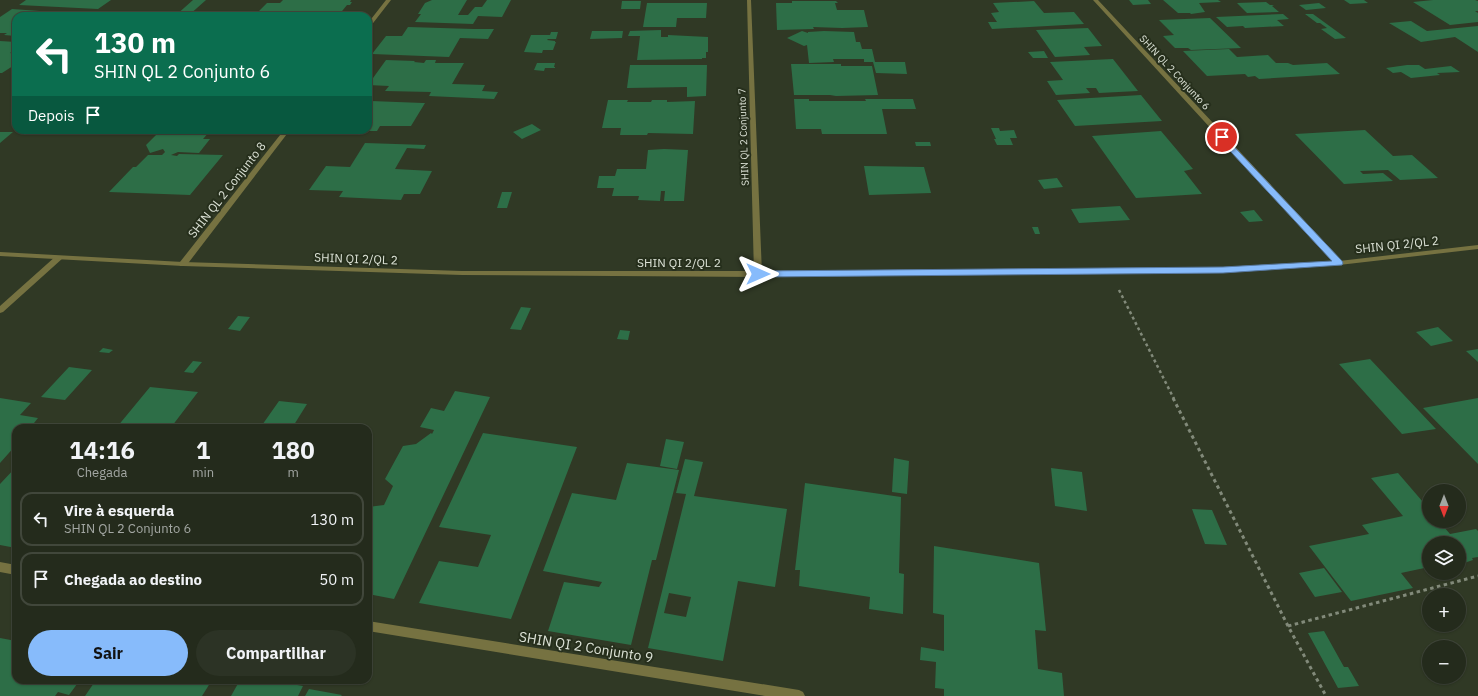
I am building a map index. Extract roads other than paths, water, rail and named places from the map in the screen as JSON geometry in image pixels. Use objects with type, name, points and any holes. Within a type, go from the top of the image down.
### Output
[{"type":"street","points":[[372,21],[389,0]]},
{"type":"street","name":"SHIN QL 2 Conjunto 7","points":[[749,0],[758,274]]},
{"type":"street","name":"SHIN QL 2 Conjunto 6","points":[[1094,0],[1339,263]]},
{"type":"street","name":"SHIN QL 2 Conjunto 8","points":[[183,264],[285,134]]},
{"type":"street","name":"SHIN QI 2/QL 2","points":[[0,254],[183,264],[462,273],[758,274],[1223,270],[1339,263],[1478,247]]},
{"type":"street","points":[[0,310],[59,258]]},
{"type":"street","points":[[0,567],[12,569]]},
{"type":"street","name":"SHIN QI 2 Conjunto 9","points":[[372,627],[799,696]]}]
